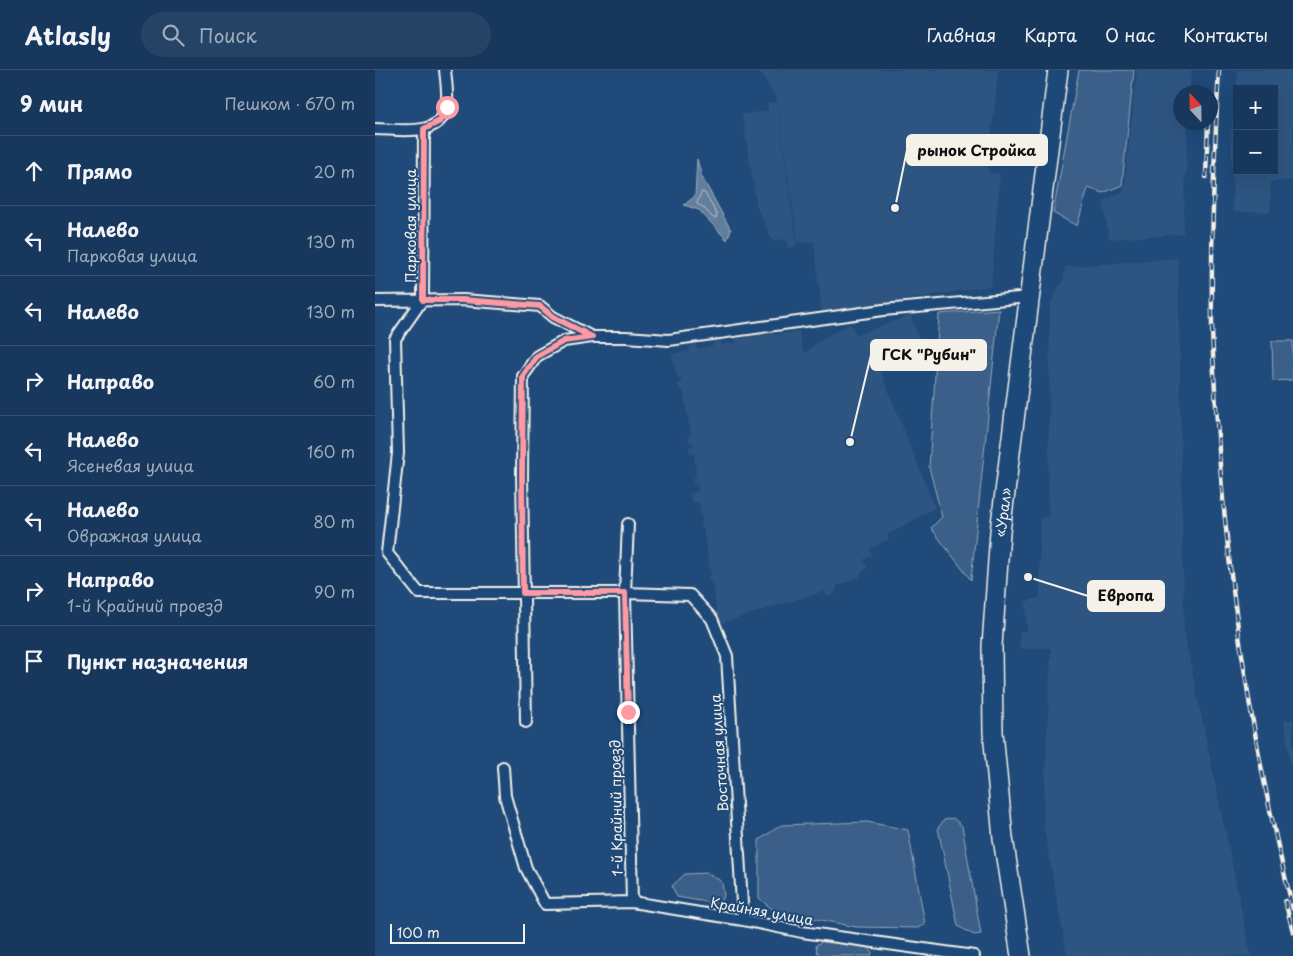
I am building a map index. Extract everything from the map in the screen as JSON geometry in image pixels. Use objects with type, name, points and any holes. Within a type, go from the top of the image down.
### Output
[{"type":"highway","name":"«Урал»","points":[[1021,956],[1003,838],[993,732],[992,646],[1000,532],[1058,70]]},
{"type":"street","points":[[375,129],[424,129],[440,121],[447,107],[445,70]]},
{"type":"street","name":"Парковая улица","points":[[424,129],[423,300],[395,339],[398,453],[387,553],[419,593],[523,593]]},
{"type":"street","points":[[526,722],[523,593],[523,376],[537,356],[564,341],[592,337],[669,340],[883,310],[1030,297]]},
{"type":"street","points":[[375,301],[463,300],[540,306],[553,317],[592,337]]},
{"type":"street","name":"1-й Крайний проезд","points":[[628,524],[625,593],[632,902]]},
{"type":"street","points":[[523,593],[625,593]]},
{"type":"street","name":"Восточная улица","points":[[625,593],[690,595],[712,620],[727,656],[743,920]]},
{"type":"street","name":"Крайняя улица","points":[[503,767],[505,796],[526,868],[545,904],[632,902],[743,920],[802,932],[974,956]]},
{"type":"shaded area","points":[[759,70],[998,70],[988,172],[1000,174],[991,286],[822,313],[814,242],[798,243],[777,99]]},
{"type":"shaded area","points":[[1079,70],[1134,70],[1122,185],[1103,193],[1088,188],[1077,226],[1053,213]]},
{"type":"shaded area","points":[[1137,70],[1191,70],[1190,85],[1173,85],[1173,130],[1188,130],[1183,234],[1109,239],[1103,201],[1124,191]]},
{"type":"shaded area","points":[[1238,70],[1293,70],[1293,180],[1271,182],[1270,212],[1233,212],[1231,134],[1233,116],[1233,175],[1278,175],[1278,85],[1236,85]]},
{"type":"shaded area","points":[[777,102],[797,246],[788,248],[786,239],[773,241],[757,208],[742,114],[768,111],[768,103]]},
{"type":"shaded area","points":[[1178,258],[1184,632],[1251,956],[1067,956],[1043,823],[1051,648],[1020,649],[1020,632],[1027,631],[1025,602],[1040,597],[1039,518],[1048,517],[1050,305],[1059,286],[1063,283],[1065,267]]},
{"type":"shaded area","points":[[999,309],[971,580],[931,528],[942,517],[929,467],[939,314]]},
{"type":"shaded area","points":[[910,315],[922,346],[909,351],[907,347],[876,359],[935,508],[887,535],[889,539],[870,549],[872,556],[863,560],[868,567],[859,577],[837,586],[835,594],[827,597],[824,591],[719,624],[712,582],[709,582],[708,576],[711,576],[703,529],[701,529],[700,522],[702,522],[699,502],[691,502],[690,493],[698,492],[697,484],[693,484],[693,477],[696,476],[694,453],[690,454],[689,447],[693,446],[692,442],[689,442],[688,436],[691,435],[683,390],[679,390],[678,383],[682,382],[681,378],[677,378],[672,354],[690,351],[689,346],[696,345],[697,349],[713,346],[713,342],[721,340],[722,345],[736,342],[736,339],[773,332],[774,335],[799,331],[802,348],[805,353],[824,337],[850,324],[857,335]]},
{"type":"shaded area","points":[[1272,341],[1293,341],[1293,380],[1273,381]]},
{"type":"shaded area","points":[[1293,719],[1293,781],[1284,720]]},
{"type":"shaded area","points":[[953,818],[962,826],[981,934],[974,935],[958,926],[938,828],[944,820]]},
{"type":"shaded area","points":[[867,822],[908,830],[925,924],[918,928],[856,927],[773,910],[759,898],[759,840],[781,825]]},
{"type":"shaded area","points":[[708,873],[722,882],[724,896],[718,904],[677,897],[672,886],[685,874]]},
{"type":"shaded area","points":[[823,941],[870,948],[872,953],[871,956],[821,956],[817,952],[816,945]]},
{"type":"water","points":[[697,159],[702,177],[731,230],[727,240],[699,210],[684,205],[695,196]]},
{"type":"railway","points":[[1219,70],[1213,198],[1212,325],[1220,465],[1231,577],[1247,688],[1268,799],[1293,909]]},
{"type":"railway","points":[[1206,177],[1208,130]]},
{"type":"railway","points":[[1285,901],[1293,932]]},
{"type":"place","name":"рынок Стройка","points":[[895,208]]},
{"type":"place","name":"ГСК \"Рубин\"","points":[[850,442]]},
{"type":"place","name":"Европа","points":[[1028,577]]},
{"type":"route","points":[[447,107],[440,121],[424,129],[423,300],[463,300],[540,306],[553,317],[592,337],[564,341],[537,356],[523,376],[523,593],[625,593],[628,712]]}]
